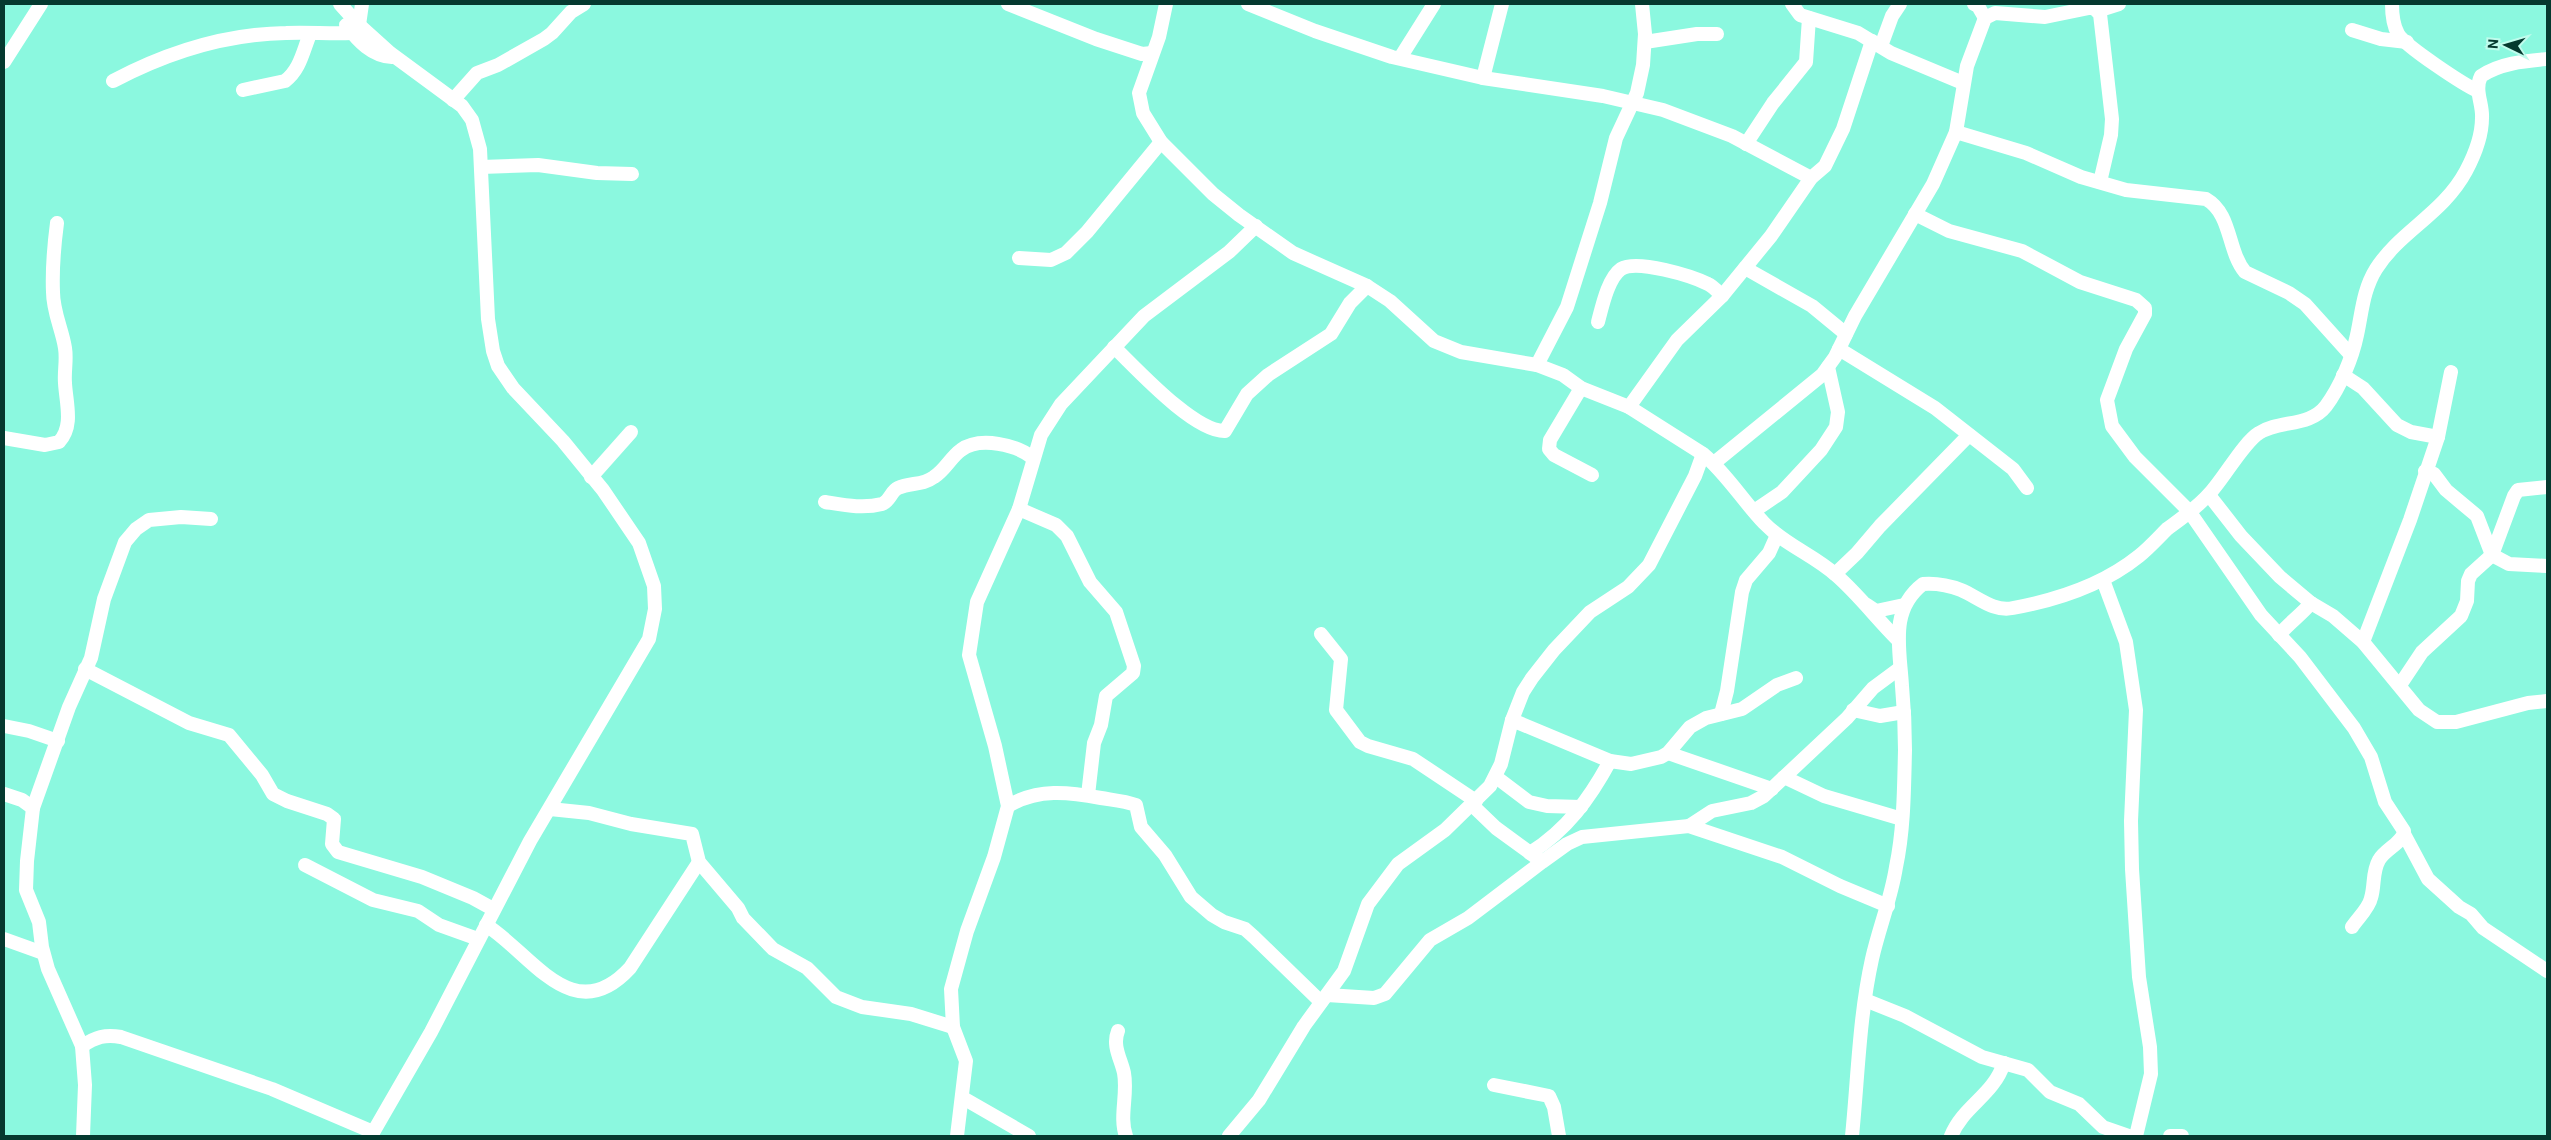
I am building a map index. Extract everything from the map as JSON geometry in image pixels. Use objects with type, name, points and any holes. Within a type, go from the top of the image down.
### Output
[{"type":"street","points":[[4,62],[41,4]]},
{"type":"street","points":[[82,1046],[96,1037],[110,1035],[121,1037],[272,1089],[372,1134],[432,1032],[493,909],[649,639],[654,620],[654,586],[641,549],[617,509],[563,441],[513,388],[498,366],[493,351],[488,319],[481,167],[478,139],[472,120],[462,106],[355,29],[332,4]]},
{"type":"street","points":[[340,4],[355,29]]},
{"type":"street","points":[[355,29],[362,4]]},
{"type":"street","points":[[453,100],[478,73],[539,42],[552,33],[571,12],[584,4]]},
{"type":"street","points":[[1166,4],[1139,93],[1142,113],[1161,142],[1213,194],[1292,253],[1367,286],[1390,301],[1434,341],[1482,356],[1537,365],[1563,375],[1581,388],[1629,407],[1708,458],[1737,494],[1776,535],[1835,574],[1897,639]]},
{"type":"street","points":[[1248,4],[1315,31],[1400,58],[1483,78],[1633,103],[1677,115],[1732,136],[1811,178]]},
{"type":"street","points":[[1400,58],[1434,4]]},
{"type":"street","points":[[1483,78],[1502,4]]},
{"type":"street","points":[[1537,365],[1553,338],[1567,306],[1600,203],[1616,138],[1624,116],[1633,103],[1643,65],[1645,42],[1642,4]]},
{"type":"street","points":[[1792,4],[1800,15],[1846,28],[1962,83]]},
{"type":"street","points":[[1629,407],[1677,340],[1722,296],[1745,268],[1811,178],[1824,166],[1843,129],[1877,44],[1900,4]]},
{"type":"street","points":[[1974,4],[1978,6],[1984,18]]},
{"type":"street","points":[[1229,1136],[1259,1100],[1304,1026],[1350,959],[1358,928],[1368,904],[1392,871],[1474,803],[1496,777],[1512,720],[1523,692],[1554,650],[1590,612],[1628,587],[1649,565],[1695,476],[1708,458],[1812,383],[1828,367],[1932,184],[1956,132],[1962,83],[1984,18],[1996,13],[2045,18],[2057,17],[2089,8],[2097,11],[2119,4]]},
{"type":"street","points":[[2392,4],[2394,24],[2399,35],[2460,83],[2478,91]]},
{"type":"street","points":[[1014,5],[1096,39],[1142,54],[1152,53]]},
{"type":"street","points":[[2097,11],[2101,18],[2112,119],[2111,135],[2100,182]]},
{"type":"street","points":[[1746,144],[1773,103],[1806,62],[1809,18]]},
{"type":"street","points":[[113,82],[149,64],[215,41],[284,33],[310,34],[355,29]]},
{"type":"street","points":[[2352,30],[2381,39],[2407,42]]},
{"type":"street","points":[[243,90],[285,81],[290,78],[298,68],[310,34]]},
{"type":"street","points":[[1645,42],[1697,34],[1717,34]]},
{"type":"street","points":[[1852,1136],[1859,1039],[1865,1000],[1872,957],[1888,906],[1896,867],[1902,819],[1904,712],[1897,639],[1904,605],[1908,597],[1923,584],[1950,586],[2002,610],[2044,601],[2103,580],[2139,556],[2209,495],[2257,434],[2279,424],[2301,421],[2324,409],[2343,375],[2357,336],[2363,300],[2376,269],[2399,242],[2437,209],[2467,171],[2481,130],[2482,107],[2478,91],[2482,76],[2489,71],[2511,64],[2547,59]]},
{"type":"street","points":[[1956,132],[2026,153],[2064,171],[2126,190],[2206,199],[2214,204],[2223,217],[2234,250],[2245,272],[2289,293],[2305,304],[2350,354]]},
{"type":"street","points":[[1019,258],[1051,260],[1066,253],[1086,232],[1161,142]]},
{"type":"street","points":[[481,167],[538,165],[597,173],[632,174]]},
{"type":"street","points":[[1914,214],[1949,231],[2022,251],[2080,282],[2142,303],[2145,308],[2145,314],[2115,376],[2108,400],[2108,411],[2112,426],[2135,457],[2190,511],[2261,615],[2300,657],[2367,749],[2380,790],[2428,879],[2459,907],[2472,914],[2483,928],[2547,971]]},
{"type":"street","points":[[4,438],[45,444],[59,442],[67,430],[68,417],[64,381],[67,362],[65,346],[56,321],[53,292],[52,255],[57,223]]},
{"type":"street","points":[[957,1136],[966,1061],[953,1027],[951,989],[967,931],[994,857],[1008,806],[996,746],[969,655],[977,602],[1019,509],[1041,435],[1055,412],[1144,316],[1230,252],[1256,226]]},
{"type":"street","points":[[1598,322],[1607,292],[1616,275],[1626,267],[1662,268],[1686,275],[1710,284],[1722,296]]},
{"type":"street","points":[[1745,268],[1812,306],[1846,334]]},
{"type":"street","points":[[1114,347],[1177,407],[1210,428],[1225,431],[1248,394],[1268,375],[1331,334],[1350,303],[1367,286]]},
{"type":"street","points":[[1839,349],[1935,408],[2013,469],[2026,488]]},
{"type":"street","points":[[1754,511],[1782,492],[1821,450],[1836,427],[1838,412],[1828,367]]},
{"type":"street","points":[[2363,642],[2410,520],[2438,437],[2450,372]]},
{"type":"street","points":[[2343,375],[2363,388],[2397,424],[2411,432],[2438,437]]},
{"type":"street","points":[[1581,388],[1550,440],[1550,449],[1554,455],[1592,475]]},
{"type":"street","points":[[590,477],[631,432]]},
{"type":"street","points":[[1835,574],[1969,436]]},
{"type":"street","points":[[825,502],[860,507],[884,503],[898,488],[921,484],[936,477],[961,450],[971,445],[994,444],[1010,446],[1034,458]]},
{"type":"street","points":[[2425,471],[2434,474],[2446,490],[2478,516],[2492,555],[2509,564],[2547,566]]},
{"type":"street","points":[[2400,685],[2422,652],[2461,616],[2467,601],[2467,587],[2472,574],[2492,555],[2498,534],[2518,490],[2547,487]]},
{"type":"street","points":[[2209,495],[2241,536],[2280,577],[2363,642],[2419,710],[2430,719],[2436,722],[2456,722],[2528,703],[2547,701]]},
{"type":"street","points":[[1019,509],[1056,525],[1067,536],[1086,576],[1116,612],[1134,666],[1133,673],[1106,696],[1101,725],[1094,743],[1088,795]]},
{"type":"street","points":[[84,1136],[86,1085],[82,1046],[48,969],[39,922],[26,890],[33,808],[90,658],[97,624],[120,555],[130,535],[149,520],[181,517],[211,519]]},
{"type":"street","points":[[1720,714],[1726,691],[1742,592],[1746,580],[1769,553],[1776,535]]},
{"type":"street","points":[[2103,580],[2126,642],[2136,710],[2131,821],[2132,869],[2139,977],[2150,1047],[2151,1074],[2136,1136]]},
{"type":"street","points":[[2279,635],[2311,603]]},
{"type":"street","points":[[1866,605],[1876,611],[1904,605]]},
{"type":"street","points":[[1321,634],[1341,659],[1336,710],[1355,737],[1368,746],[1413,758],[1474,803],[1496,828],[1542,862]]},
{"type":"street","points":[[1689,826],[1712,811],[1751,803],[1772,789],[1874,688],[1900,668]]},
{"type":"street","points":[[85,669],[189,723],[223,732],[233,738],[262,775],[273,794],[334,819],[332,844],[338,852],[422,878],[473,898],[493,909]]},
{"type":"street","points":[[1512,720],[1610,761],[1624,764],[1639,763],[1668,753],[1690,727],[1720,714],[1742,708],[1777,685],[1796,678]]},
{"type":"street","points":[[1853,710],[1880,716],[1904,712]]},
{"type":"street","points":[[4,726],[30,731],[58,741]]},
{"type":"street","points":[[1668,753],[1772,789]]},
{"type":"street","points":[[1530,853],[1557,835],[1582,807],[1610,761]]},
{"type":"street","points":[[1496,777],[1528,802],[1547,806],[1582,807]]},
{"type":"street","points":[[1784,777],[1824,796],[1902,819]]},
{"type":"street","points":[[1008,806],[1018,800],[1047,793],[1066,792],[1136,805],[1141,827],[1165,855],[1191,897],[1212,915],[1224,922],[1244,929],[1324,999],[1374,998],[1385,994],[1430,940],[1468,918],[1567,844],[1582,837],[1689,826],[1782,857],[1856,893],[1888,906]]},
{"type":"street","points":[[4,794],[22,800],[33,808]]},
{"type":"street","points":[[550,809],[589,813],[631,824],[685,831],[692,834],[699,862],[738,908],[743,918],[773,949],[807,968],[836,997],[862,1007],[912,1014],[953,1027]]},
{"type":"street","points":[[2352,927],[2371,900],[2374,872],[2379,860],[2404,834]]},
{"type":"street","points":[[486,925],[551,981],[566,988],[603,990],[621,978],[630,968],[699,862]]},
{"type":"street","points":[[305,865],[373,900],[418,912],[439,925],[478,939]]},
{"type":"street","points":[[4,938],[44,953]]},
{"type":"street","points":[[1865,1000],[1905,1016],[1982,1057],[2028,1070],[2050,1092],[2079,1104],[2103,1127],[2129,1136]]},
{"type":"street","points":[[1118,1031],[1116,1044],[1124,1075],[1126,1136]]},
{"type":"street","points":[[1951,1136],[1968,1109],[1996,1084],[2004,1063]]},
{"type":"street","points":[[1494,1086],[1549,1096],[1554,1107],[1559,1136]]},
{"type":"street","points":[[963,1098],[1029,1136]]},
{"type":"street","points":[[2170,1136],[2182,1136]]}]
